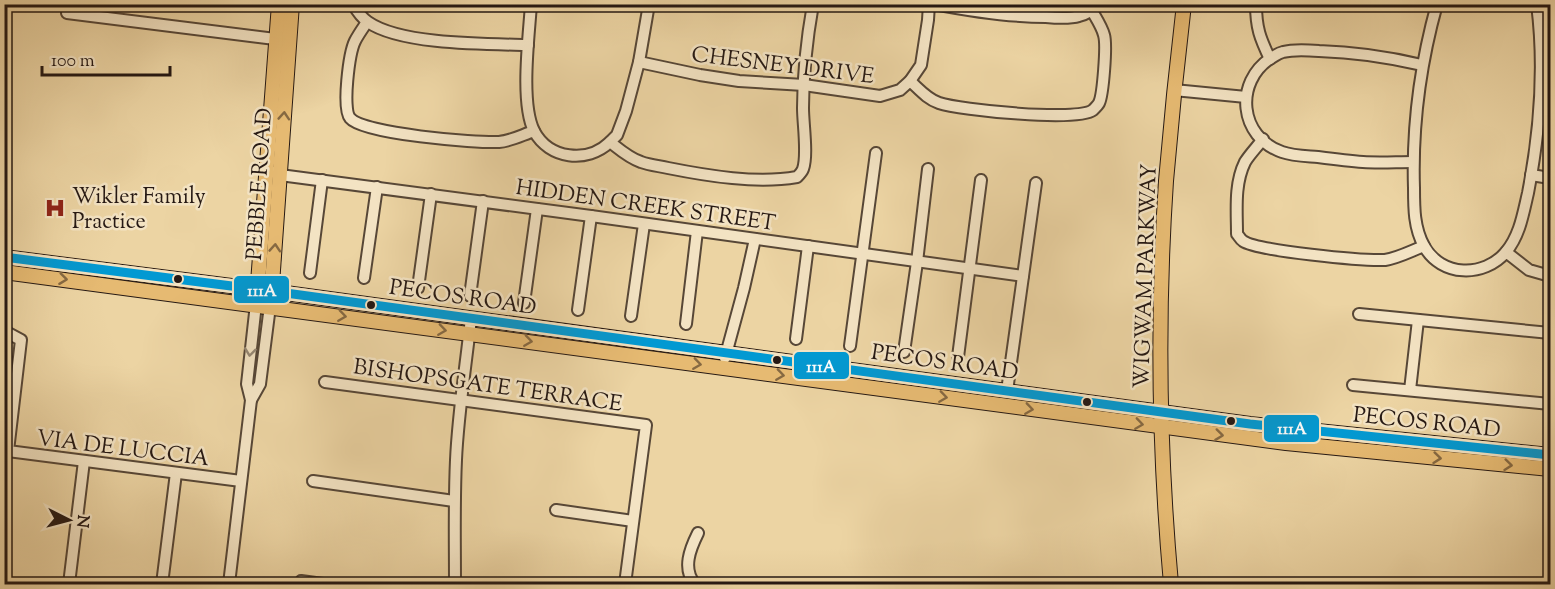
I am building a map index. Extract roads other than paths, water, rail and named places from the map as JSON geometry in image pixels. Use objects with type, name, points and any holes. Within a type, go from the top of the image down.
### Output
[{"type":"main road","points":[[4,257],[261,294],[266,167],[283,40],[279,4]]},
{"type":"main road","name":"PEBBLE ROAD","points":[[270,306],[261,294],[280,175],[283,40],[292,4]]},
{"type":"main road","name":"WIGWAM PARKWAY","points":[[1170,585],[1161,427],[1162,269],[1166,182],[1184,4]]},
{"type":"main road","name":"PECOS ROAD","points":[[4,272],[261,294],[471,318],[971,401],[1286,443],[1466,453],[1551,454]]},
{"type":"main road","name":"PECOS ROAD","points":[[270,306],[470,333],[973,386],[1466,453],[1551,469]]},
{"type":"main road","points":[[971,401],[973,386]]},
{"type":"street","points":[[353,4],[367,22],[385,31],[417,38],[468,43],[528,45]]},
{"type":"street","points":[[531,4],[527,97],[529,121],[538,138],[551,150],[570,156],[587,155],[603,149],[617,135],[639,62],[649,4]]},
{"type":"street","points":[[610,142],[629,157],[641,162],[687,172],[779,180],[797,177],[803,169],[805,155],[804,85],[807,34],[813,4]]},
{"type":"street","points":[[928,4],[928,20],[921,65],[910,81],[929,98],[940,104],[991,112],[1036,115],[1076,115],[1091,112],[1099,104],[1106,46],[1096,8],[1082,16],[1070,18],[989,14],[934,4]]},
{"type":"street","points":[[1256,4],[1259,35],[1270,59]]},
{"type":"street","points":[[1437,4],[1422,65],[1415,113],[1414,210],[1418,235],[1428,253],[1443,265],[1461,271],[1481,269],[1498,261],[1514,242],[1520,226],[1531,174],[1546,76],[1537,4]]},
{"type":"street","points":[[74,11],[283,40]]},
{"type":"street","points":[[367,22],[354,42],[351,54],[346,105],[348,115],[352,120],[364,126],[459,140],[497,142],[510,140],[534,130]]},
{"type":"street","points":[[1413,162],[1365,162],[1282,152],[1270,146],[1255,132],[1246,110],[1246,97],[1248,84],[1261,65],[1280,52],[1343,51],[1377,55],[1422,65]]},
{"type":"street","name":"CHESNEY DRIVE","points":[[639,62],[700,75],[804,85],[880,96],[900,90],[910,81]]},
{"type":"street","points":[[1174,90],[1246,97]]},
{"type":"street","points":[[1263,139],[1247,160],[1238,186],[1237,234],[1243,241],[1255,246],[1283,251],[1385,260],[1424,246]]},
{"type":"street","points":[[850,346],[876,153]]},
{"type":"street","name":"HIDDEN CREEK STREET","points":[[266,167],[280,175],[1023,276]]},
{"type":"street","points":[[904,352],[928,170]]},
{"type":"street","points":[[1531,174],[1551,178]]},
{"type":"street","points":[[310,273],[322,180]]},
{"type":"street","points":[[958,357],[981,180]]},
{"type":"street","points":[[1007,391],[1036,183]]},
{"type":"street","points":[[364,278],[377,187]]},
{"type":"street","points":[[418,288],[431,194]]},
{"type":"street","points":[[470,296],[483,201]]},
{"type":"street","points":[[524,303],[537,209]]},
{"type":"street","points":[[578,310],[591,216]]},
{"type":"street","points":[[632,316],[644,224]]},
{"type":"street","points":[[686,324],[697,231]]},
{"type":"street","points":[[724,360],[744,288],[754,239]]},
{"type":"street","points":[[796,339],[808,246]]},
{"type":"street","points":[[1506,252],[1529,270],[1551,276]]},
{"type":"street","name":"PEBBLE ROAD","points":[[229,585],[251,400],[247,384],[261,294]]},
{"type":"street","name":"PEBBLE ROAD","points":[[251,400],[260,384],[270,306]]},
{"type":"street","points":[[1359,314],[1551,333]]},
{"type":"street","points":[[455,585],[454,501],[457,435],[471,318]]},
{"type":"street","points":[[1410,390],[1418,320]]},
{"type":"street","points":[[4,333],[21,340],[8,425],[8,448]]},
{"type":"street","name":"BISHOPSGATE TERRACE","points":[[325,382],[646,425],[633,521]]},
{"type":"street","points":[[1353,385],[1551,404]]},
{"type":"street","name":"VIA DE LUCCIA","points":[[8,448],[84,461],[241,482]]},
{"type":"street","points":[[69,585],[84,461]]},
{"type":"street","points":[[162,585],[176,473]]},
{"type":"street","points":[[313,481],[454,501]]},
{"type":"street","points":[[556,510],[633,521],[624,585]]},
{"type":"street","points":[[695,585],[687,569],[690,548],[698,533]]},
{"type":"street","points":[[301,582],[323,585]]},
{"type":"place","name":"Wikler Family Practice","points":[[55,208]]}]
